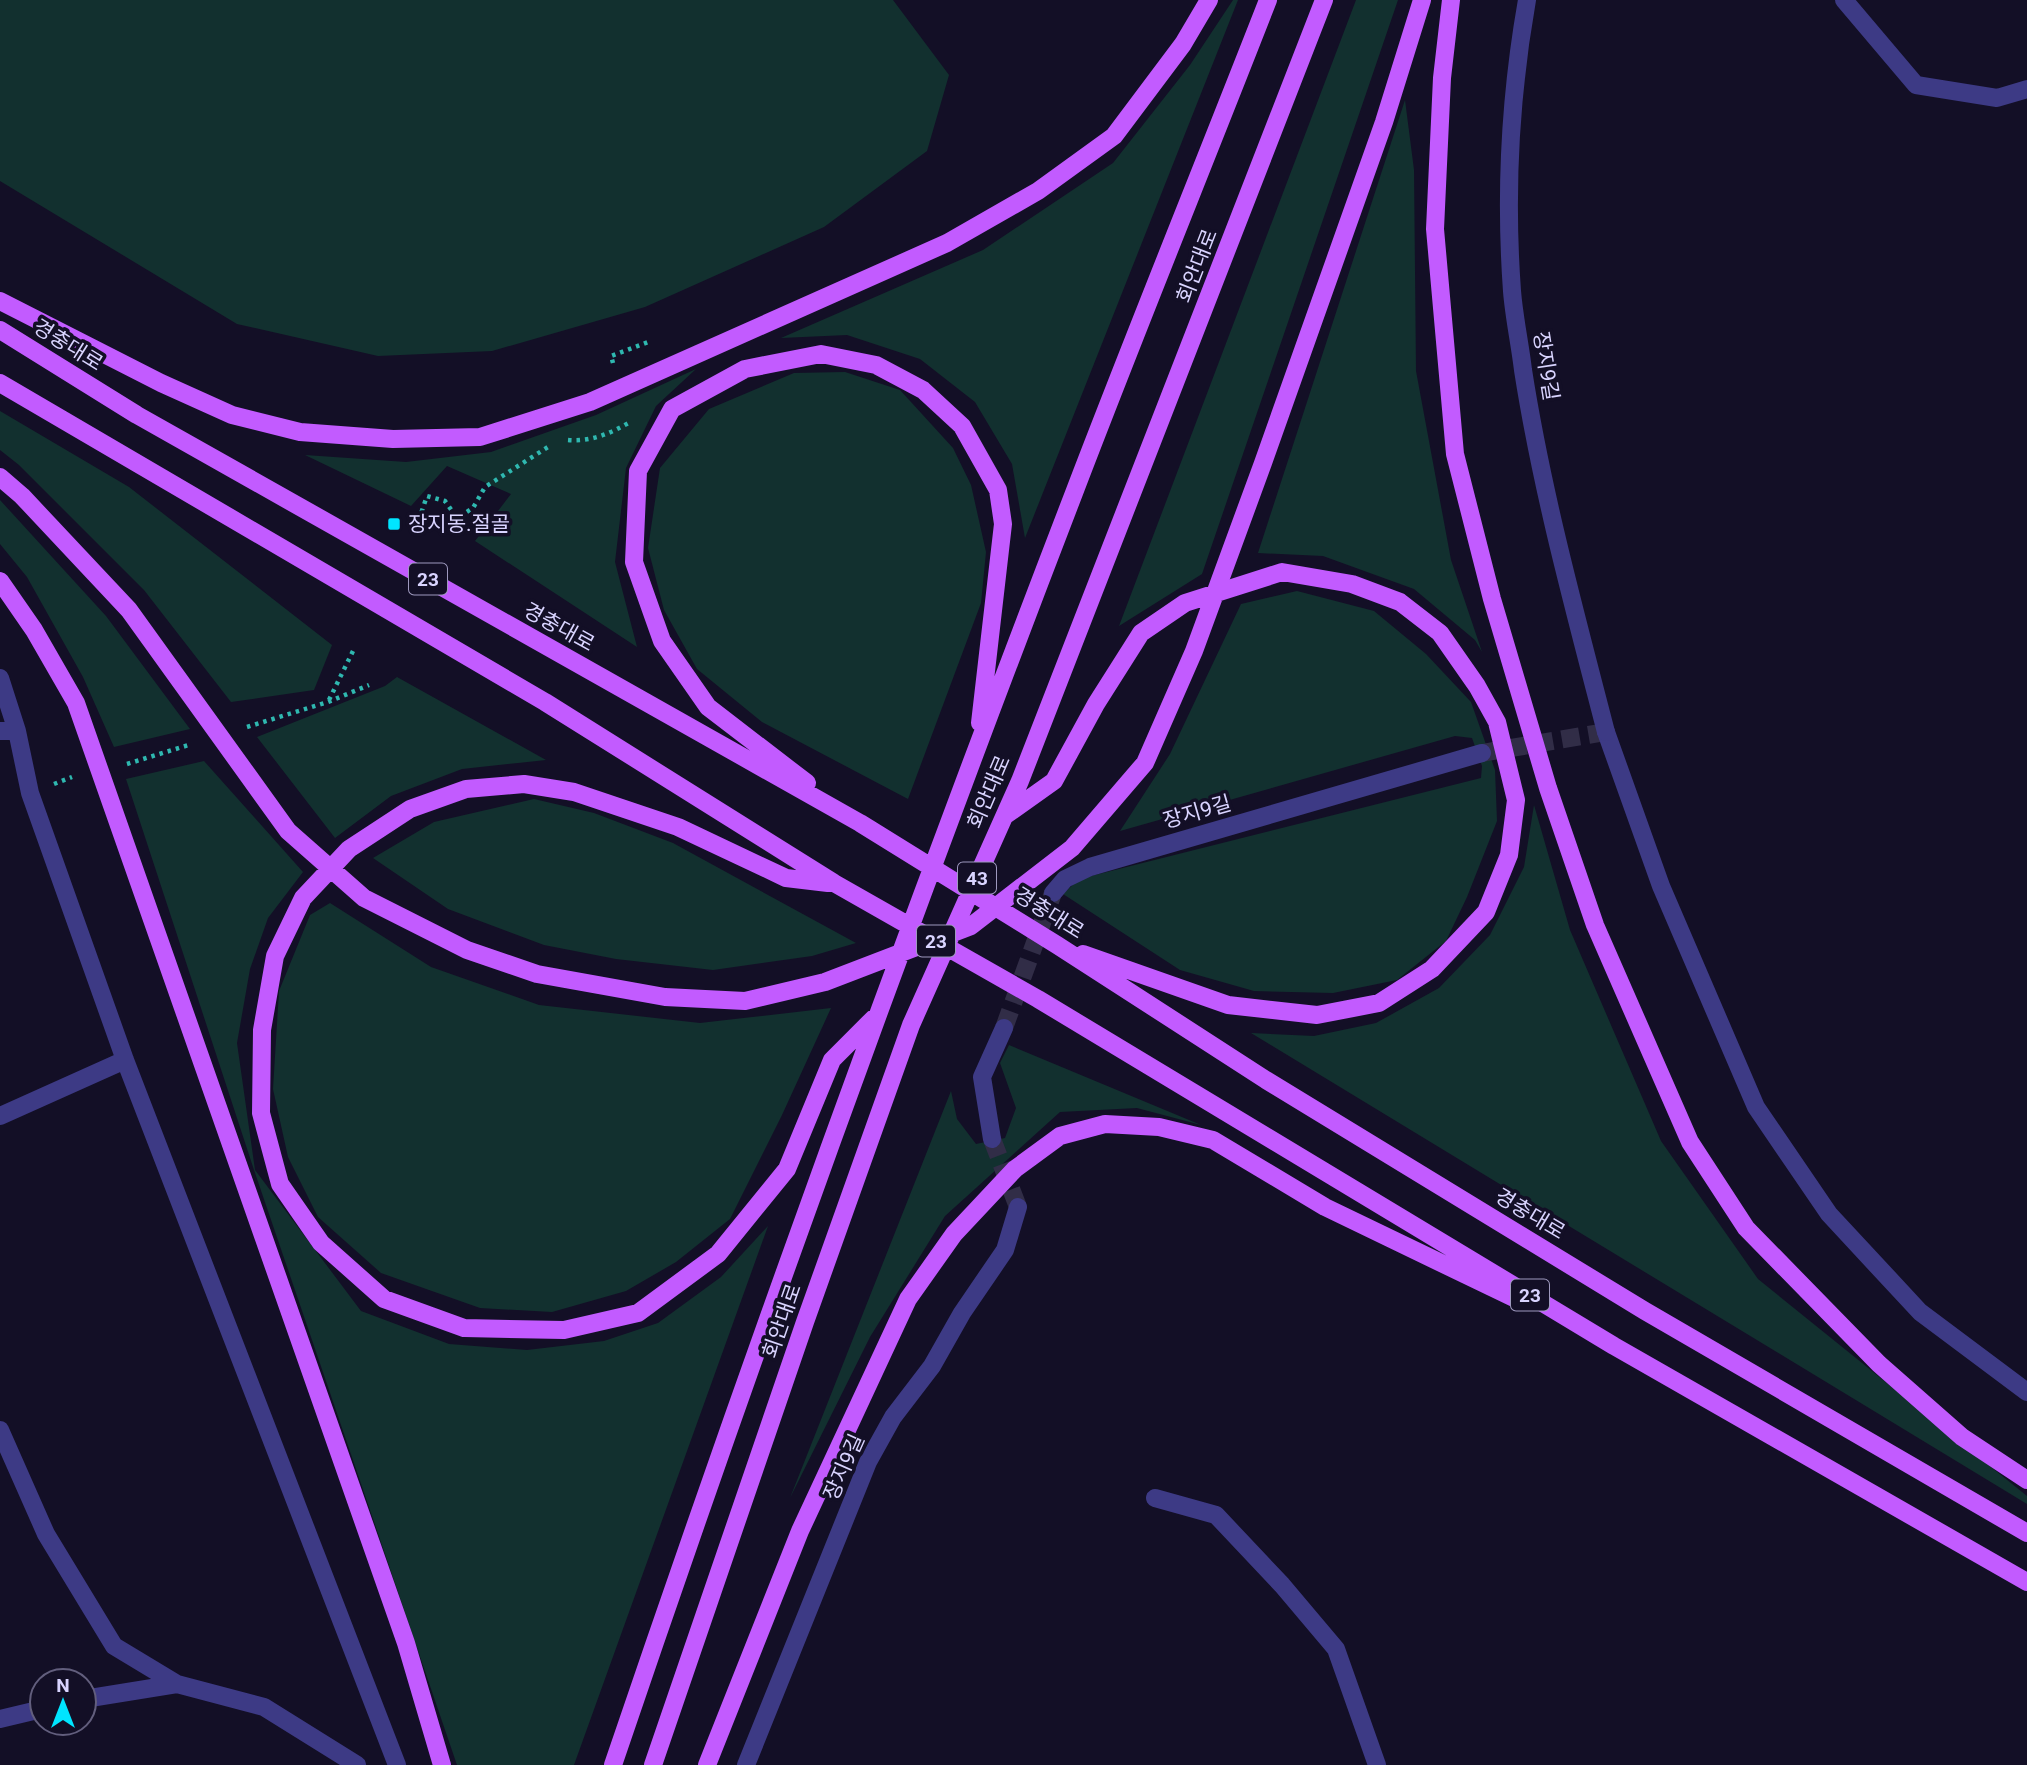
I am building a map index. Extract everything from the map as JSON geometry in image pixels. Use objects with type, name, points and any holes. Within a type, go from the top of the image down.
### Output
[{"type":"main road","points":[[0,301],[161,383],[232,415],[300,432],[393,439],[480,437],[603,396],[947,243],[1038,191],[1114,136],[1183,44],[1209,0]]},
{"type":"main road","name":"회안대로","points":[[613,1765],[703,1499],[879,1013],[1075,491],[1268,0]]},
{"type":"main road","name":"회안대로","points":[[653,1765],[805,1322],[911,1025],[1004,817],[1324,0]]},
{"type":"main road","points":[[0,477],[22,496],[128,611],[288,831],[364,898],[467,950],[537,974],[665,997],[745,1000],[825,982],[971,926],[1072,848],[1145,763],[1194,651],[1263,463],[1384,121],[1422,0]]},
{"type":"main road","points":[[1451,0],[1443,78],[1435,229],[1455,454],[1492,599],[1544,775],[1595,925],[1690,1142],[1746,1228],[1889,1373],[1962,1437],[2027,1480]]},
{"type":"main road","name":"경충대로","points":[[0,330],[137,415],[860,823],[1057,945],[1266,1080],[1633,1303],[2027,1533]]},
{"type":"main road","points":[[860,823],[708,707],[662,641],[634,562],[638,471],[672,409],[745,369],[821,354],[876,365],[923,390],[962,426],[998,490],[1003,524],[977,751]]},
{"type":"main road","name":"23","points":[[0,383],[545,702],[834,883],[1038,999],[1614,1346],[2027,1582]]},
{"type":"main road","points":[[1004,817],[1054,781],[1096,704],[1141,633],[1185,603],[1282,572],[1352,584],[1400,602],[1440,633],[1477,686],[1497,722],[1516,800],[1509,855],[1486,912],[1432,970],[1379,1003],[1317,1015],[1228,1005],[1057,945]]},
{"type":"main road","points":[[0,582],[34,630],[76,703],[406,1643],[442,1765]]},
{"type":"main road","points":[[834,883],[786,878],[678,827],[574,792],[524,784],[466,789],[410,809],[349,849],[303,898],[275,956],[262,1030],[261,1113],[280,1184],[321,1243],[383,1299],[464,1328],[564,1330],[638,1312],[718,1254],[787,1169],[832,1060],[879,1013]]},
{"type":"main road","points":[[707,1765],[800,1531],[908,1299],[954,1234],[1015,1169],[1060,1136],[1105,1124],[1159,1127],[1213,1140],[1325,1207],[1614,1346]]},
{"type":"street","name":"장지9길","points":[[1527,0],[1516,61],[1509,166],[1512,292],[1529,406],[1556,540],[1606,732],[1661,886],[1756,1107],[1829,1214],[1920,1312],[2027,1392]]},
{"type":"street","points":[[1844,0],[1916,85],[1997,98],[2027,89]]},
{"type":"street","points":[[0,678],[8,731],[125,1060],[397,1765]]},
{"type":"street","name":"장지9길","points":[[1053,893],[1065,879],[1090,867],[1482,753]]},
{"type":"street","points":[[992,1139],[982,1077],[1004,1028]]},
{"type":"street","points":[[0,1116],[125,1060]]},
{"type":"street","name":"장지9길","points":[[746,1765],[868,1462],[894,1417],[932,1366],[962,1313],[1005,1250],[1018,1207]]},
{"type":"street","points":[[0,1430],[46,1534],[114,1646],[177,1684],[264,1707],[357,1765]]},
{"type":"street","points":[[1154,1498],[1216,1515],[1282,1585],[1336,1649],[1377,1765]]},
{"type":"street","points":[[98,1697],[177,1684]]},
{"type":"street","points":[[0,1719],[28,1712]]},
{"type":"path","points":[[560,439],[582,441],[607,435],[635,419]]},
{"type":"path","points":[[416,528],[426,496],[445,501],[457,518],[473,508],[485,487],[549,446]]},
{"type":"path","points":[[353,651],[328,702],[369,685]]},
{"type":"green space","points":[[0,0],[893,0],[949,75],[927,151],[824,227],[645,307],[492,351],[378,356],[237,324],[0,181]]},
{"type":"green space","points":[[1233,0],[1238,0],[1025,538],[1012,464],[975,402],[920,359],[847,335],[781,338],[983,250],[1113,163],[1190,65]]},
{"type":"green space","points":[[1356,0],[1398,0],[1202,574],[1119,626]]},
{"type":"green space","points":[[1405,100],[1414,170],[1416,371],[1451,560],[1482,652],[1475,640],[1414,589],[1323,556],[1258,553]]},
{"type":"green space","points":[[696,369],[656,406],[626,468],[615,562],[637,647],[475,541],[511,494],[447,466],[411,506],[305,455],[406,462],[491,452],[596,415]]},
{"type":"green space","points":[[845,372],[900,390],[953,448],[971,485],[986,552],[981,603],[908,799],[762,722],[697,669],[664,610],[648,548],[660,468],[709,409],[794,373]]},
{"type":"green space","points":[[0,411],[129,487],[332,645],[314,690],[231,702],[144,590],[19,465],[0,450]]},
{"type":"green space","points":[[0,500],[106,616],[190,729],[114,747],[83,677],[27,577],[0,544]]},
{"type":"green space","points":[[1297,591],[1374,611],[1426,654],[1471,702],[1495,770],[1497,821],[1467,897],[1446,941],[1397,980],[1333,993],[1254,991],[1180,970],[1063,894],[1079,879],[1481,778],[1482,766],[1472,738],[1455,736],[1120,831],[1170,754],[1241,604]]},
{"type":"green space","points":[[397,677],[546,760],[462,769],[391,796],[335,838],[257,737],[385,686]]},
{"type":"green space","points":[[204,761],[303,872],[268,918],[250,969],[237,1043],[255,1170],[361,1311],[449,1344],[527,1350],[604,1341],[658,1323],[721,1277],[768,1226],[574,1765],[457,1765],[254,1170],[126,779]]},
{"type":"green space","points":[[534,799],[594,813],[673,843],[856,943],[812,956],[713,970],[616,959],[544,945],[448,909],[373,858],[434,822]]},
{"type":"green space","points":[[1534,805],[1570,930],[1661,1141],[1758,1279],[2027,1496],[2027,1504],[1251,1033],[1314,1036],[1376,1023],[1439,988],[1490,935],[1524,867]]},
{"type":"green space","points":[[330,903],[431,967],[539,1005],[700,1023],[831,1008],[730,1219],[676,1262],[626,1291],[552,1312],[480,1308],[381,1273],[318,1217],[288,1157],[273,1089],[279,991],[310,915]]},
{"type":"green space","points":[[1009,1045],[1201,1125],[1137,1108],[1060,1112],[945,1216],[870,1337],[790,1498],[951,1091],[957,1119],[976,1144],[1005,1138],[1016,1108],[1000,1063]]},
{"type":"tunnel","points":[[1482,753],[1606,732]]},
{"type":"tunnel","points":[[1004,1028],[1053,893]]},
{"type":"tunnel","points":[[992,1139],[1018,1207]]},
{"type":"place","name":"장지동.절골","points":[[394,524]]}]
